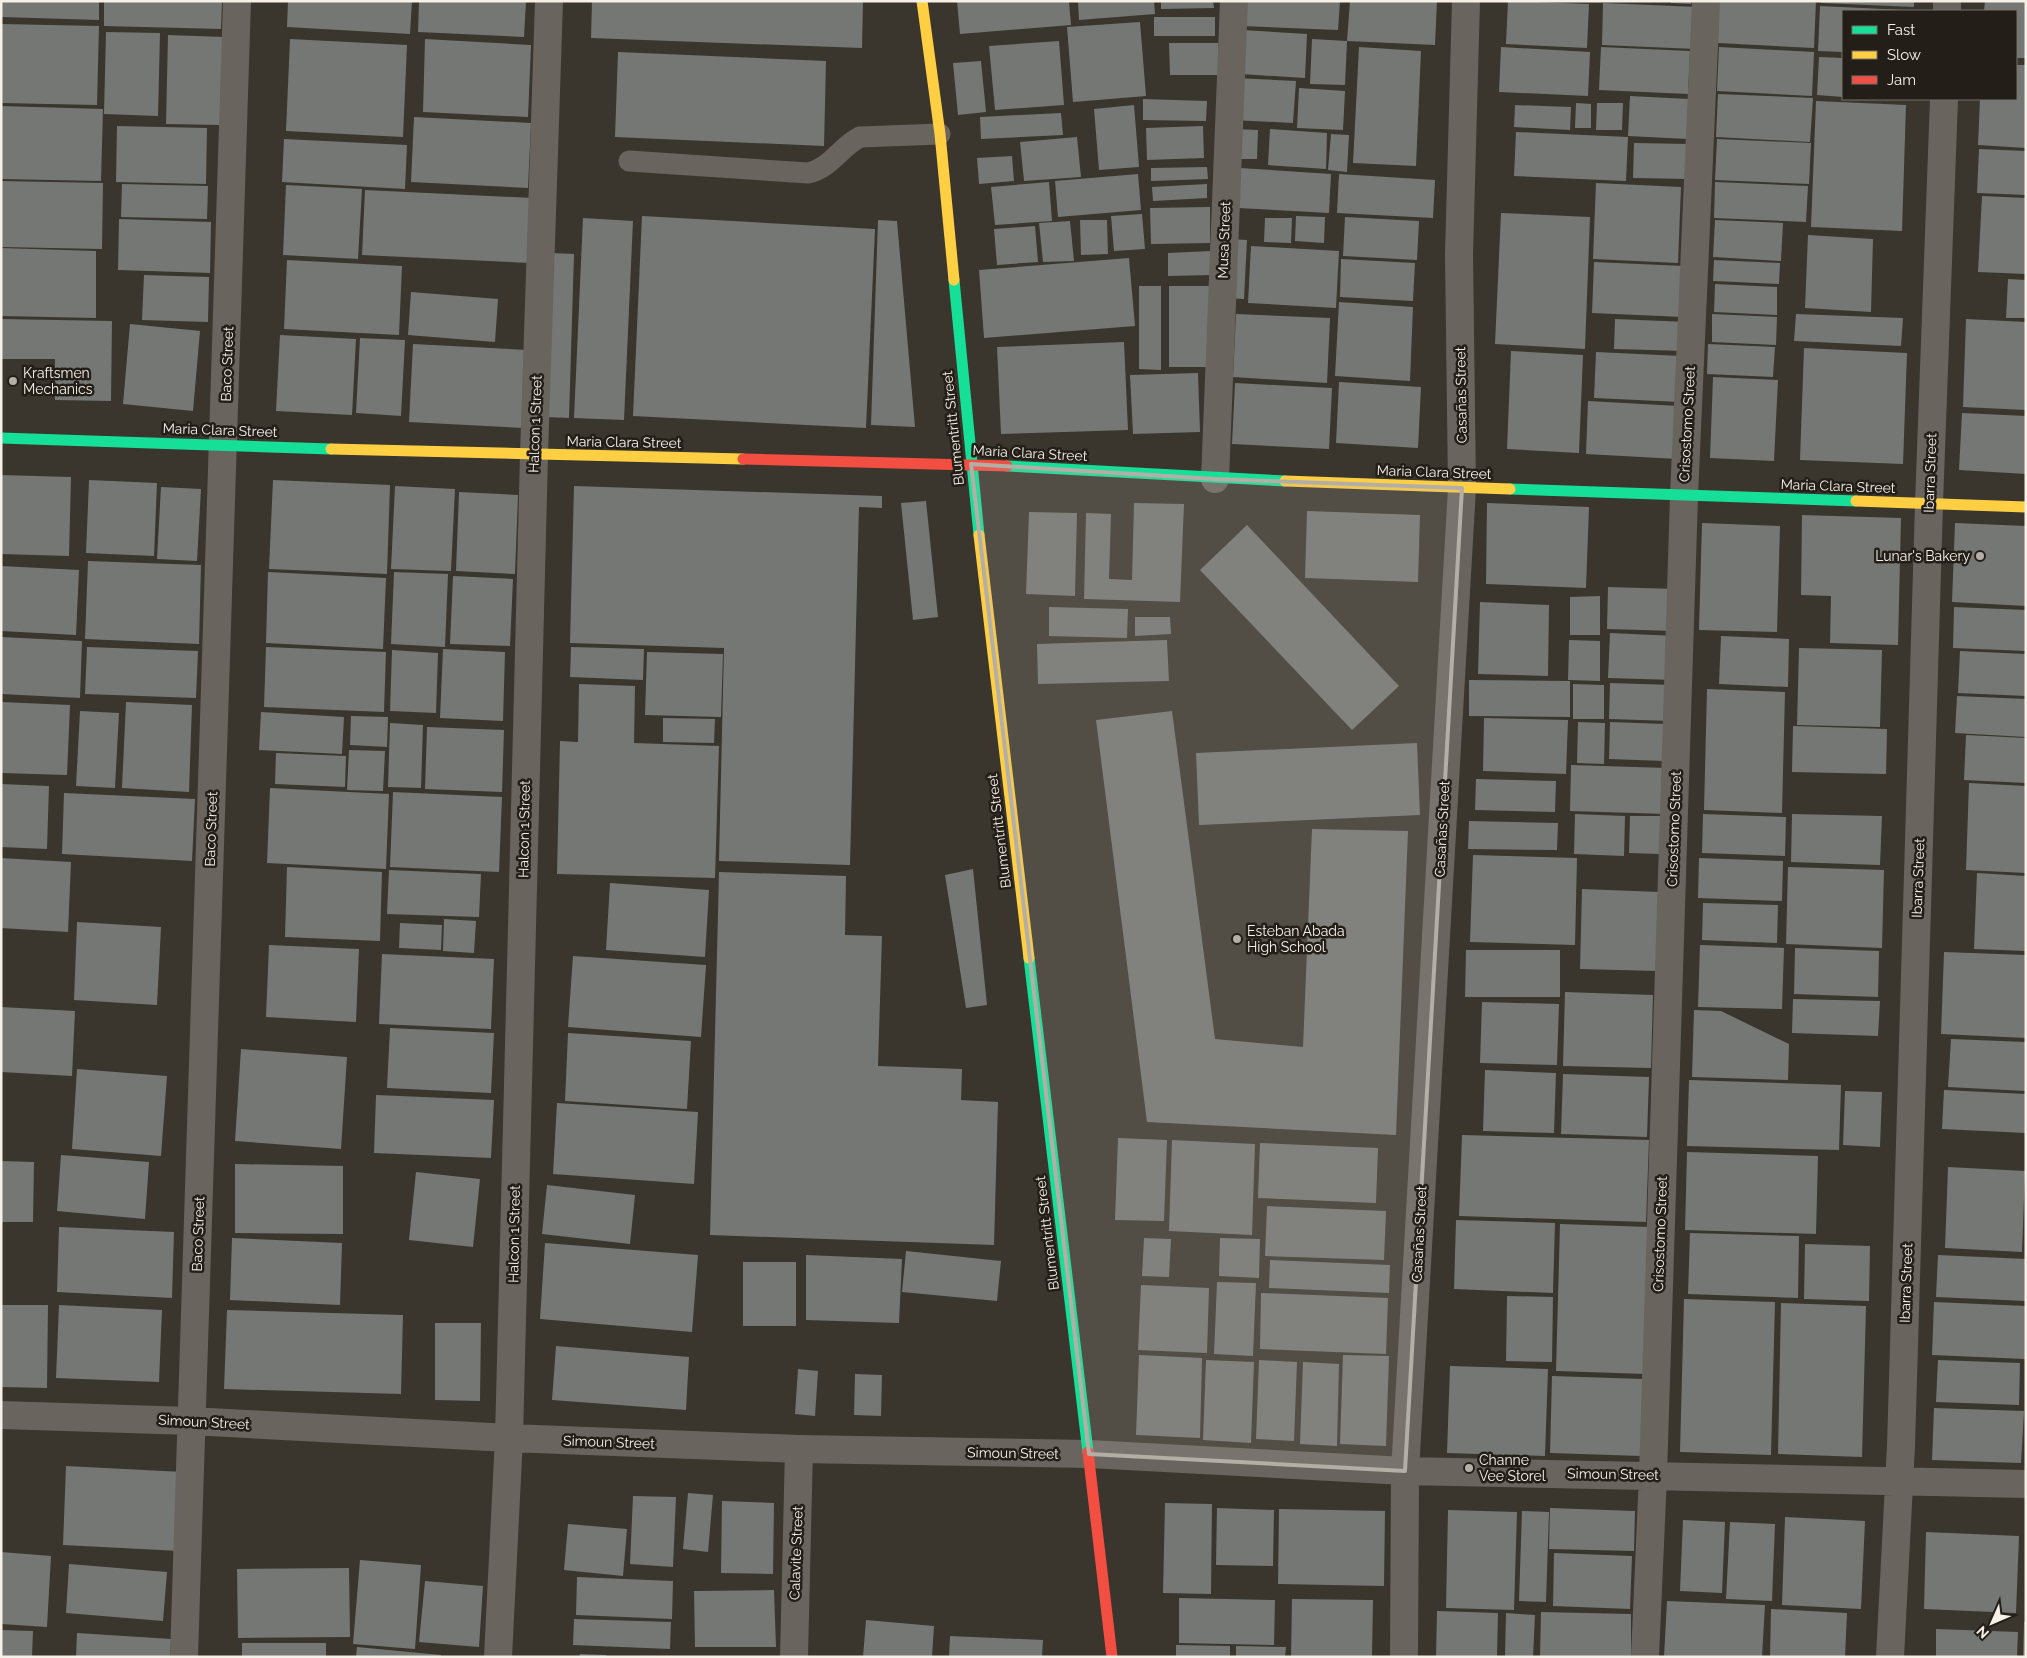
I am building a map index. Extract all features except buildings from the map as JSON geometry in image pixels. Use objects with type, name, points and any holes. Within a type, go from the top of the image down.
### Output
[{"type":"street","name":"Baco Street","points":[[184,1657],[237,1]]},
{"type":"street","name":"Halcon 1 Street","points":[[498,1657],[509,1438],[534,456],[549,1]]},
{"type":"street","name":"Blumentritt Street","points":[[922,1],[940,134],[970,464],[1112,1657]]},
{"type":"street","name":"Musa Street","points":[[1215,479],[1234,1]]},
{"type":"street","name":"Casañas Street","points":[[1404,1657],[1405,1471],[1462,488],[1459,254],[1466,1]]},
{"type":"street","name":"Crisostomo Street","points":[[1645,1657],[1653,1474],[1684,496],[1706,1]]},
{"type":"street","name":"Ibarra Street","points":[[1890,1657],[1900,1481],[1929,504],[1944,100]]},
{"type":"street","name":"Maria Clara Street","points":[[1,438],[534,456],[970,464],[1215,479],[2026,507]]},
{"type":"street","name":"Simoun Street","points":[[1,1415],[192,1421],[509,1438],[799,1449],[1089,1454],[1405,1471],[1653,1474],[2026,1484]]},
{"type":"street","name":"Calavite Street","points":[[794,1657],[799,1449]]},
{"type":"lane","points":[[629,161],[808,173],[820,170],[852,141],[860,137],[940,134]]},
{"type":"highlighted area","points":[[971,464],[1215,479],[1462,488],[1405,1471],[1089,1454]]},
{"type":"traffic: fast","points":[[954,280],[979,535]]},
{"type":"traffic: fast","points":[[1,438],[331,449]]},
{"type":"traffic: fast","points":[[1007,466],[1285,481]]},
{"type":"traffic: fast","points":[[1510,489],[1856,501]]},
{"type":"traffic: fast","points":[[1029,958],[1088,1452]]},
{"type":"traffic: slow","points":[[922,1],[940,134],[954,280]]},
{"type":"traffic: slow","points":[[331,449],[743,459]]},
{"type":"traffic: slow","points":[[1285,481],[1510,489]]},
{"type":"traffic: slow","points":[[1856,501],[2026,507]]},
{"type":"traffic: slow","points":[[979,535],[1029,958]]},
{"type":"traffic: jam","points":[[743,459],[1007,466]]},
{"type":"traffic: jam","points":[[1088,1452],[1112,1657]]},
{"type":"place","name":"Kraftsmen Mechanics","points":[[13,381]]},
{"type":"place","name":"Lunar's Bakery","points":[[1980,556]]},
{"type":"place","name":"Esteban Abada High School","points":[[1237,939]]},
{"type":"place","name":"Channe Vee Storel","points":[[1469,1468]]}]
